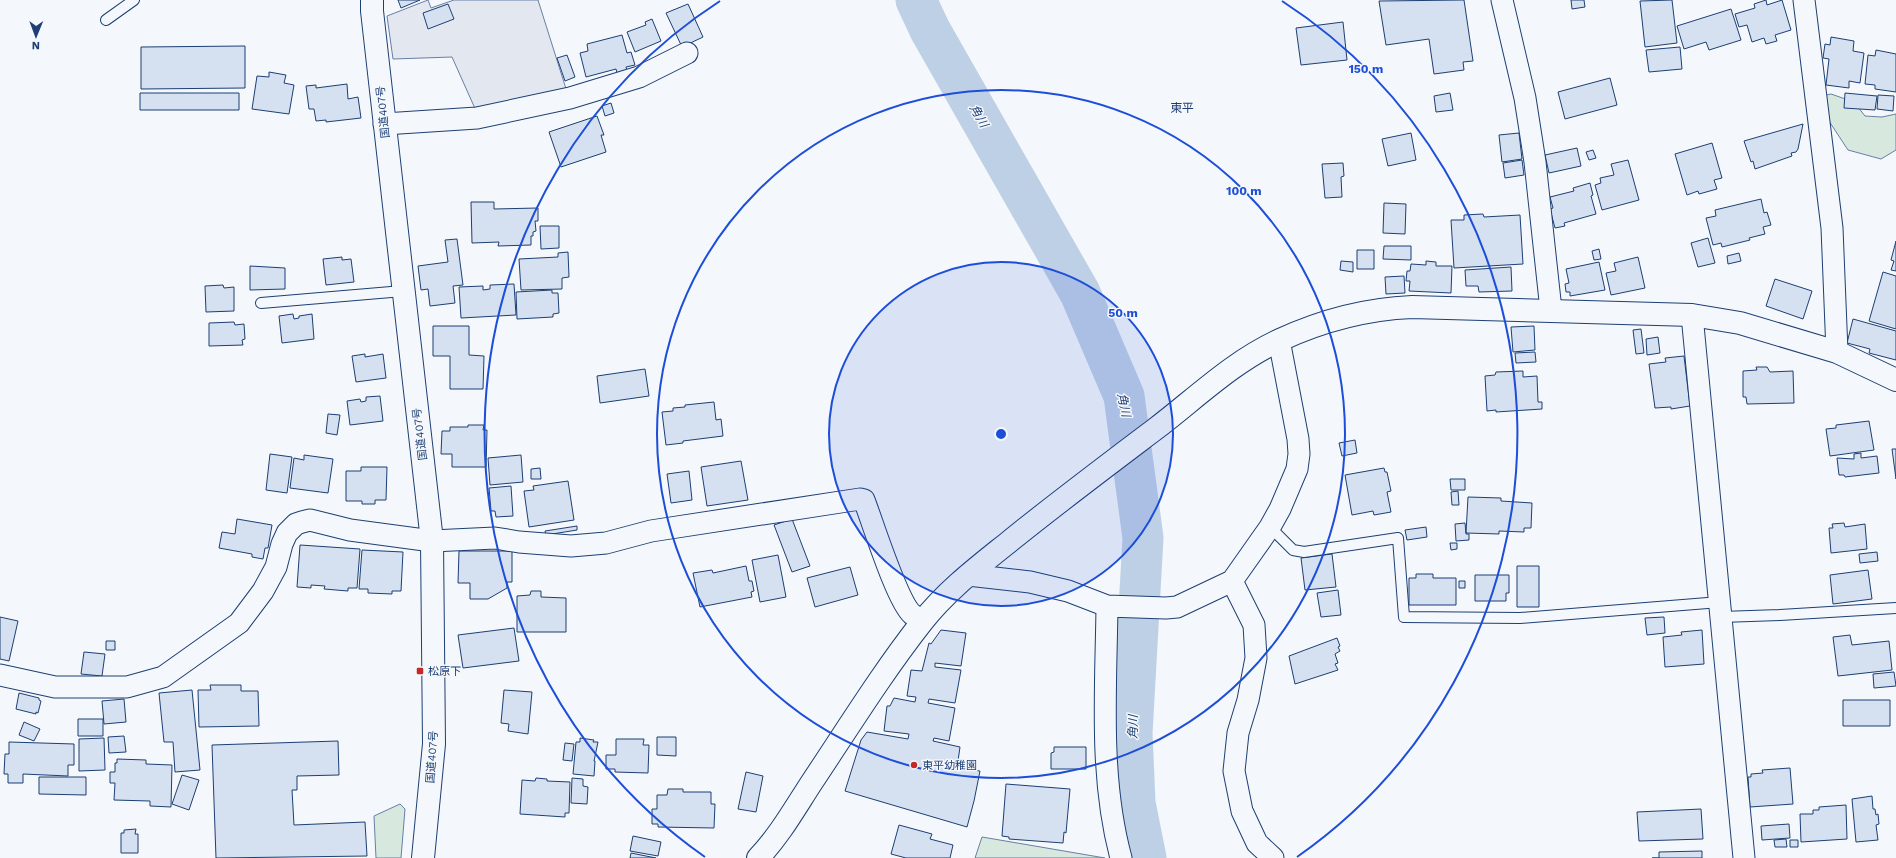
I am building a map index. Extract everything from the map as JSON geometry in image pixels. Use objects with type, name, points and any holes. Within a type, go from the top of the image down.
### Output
[{"type":"main road","name":"国道407号","points":[[371,4],[432,541],[434,744],[423,858]]},
{"type":"main road","points":[[758,858],[781,830],[885,671],[923,620],[942,599],[968,575],[1106,464],[1243,360],[1279,340],[1329,321],[1392,308],[1412,306],[1692,315],[1740,323],[1837,352],[1896,380]]},
{"type":"street","points":[[1502,0],[1525,98],[1552,310]]},
{"type":"street","points":[[1804,0],[1832,228],[1837,352]]},
{"type":"street","points":[[384,124],[477,118],[570,98],[639,77],[686,53]]},
{"type":"street","points":[[1692,315],[1744,858]]},
{"type":"street","points":[[968,575],[1030,582],[1068,591],[1110,606],[1166,608],[1176,607],[1232,581],[1270,527],[1290,487],[1297,469],[1299,454],[1279,340]]},
{"type":"street","points":[[0,675],[55,688],[127,687],[163,677],[239,623],[263,591],[276,567],[282,544],[287,534],[296,524],[310,520],[350,530],[432,541],[495,538],[519,542],[571,546],[606,543],[651,531],[860,499],[864,500],[889,569],[904,603],[912,614],[923,620]]},
{"type":"street","points":[[1232,581],[1254,625],[1256,658],[1248,700],[1238,733],[1234,771],[1242,811],[1257,843],[1273,858]]},
{"type":"street","points":[[1110,606],[1105,728],[1113,830],[1120,858]]},
{"type":"lane","points":[[106,20],[134,0]]},
{"type":"lane","points":[[261,303],[403,291]]},
{"type":"lane","points":[[1270,527],[1293,550],[1304,552],[1398,538],[1404,617],[1520,618],[1720,609],[1780,615],[1896,608]]},
{"type":"shaded area","points":[[428,0],[431,8],[454,0],[538,0],[567,92],[477,113],[452,57],[393,59],[387,16]]},
{"type":"shaded area","points":[[1831,94],[1854,102],[1865,116],[1882,117],[1896,114],[1896,150],[1881,159],[1848,150],[1827,118],[1822,96]]},
{"type":"shaded area","points":[[400,804],[405,809],[401,858],[376,858],[374,816]]},
{"type":"shaded area","points":[[982,837],[1105,858],[975,858]]},
{"type":"building","points":[[398,0],[420,0],[401,8]]},
{"type":"building","points":[[1464,0],[1473,61],[1463,62],[1464,70],[1434,74],[1429,39],[1386,45],[1379,1]]},
{"type":"building","points":[[1571,0],[1584,0],[1585,7],[1572,9]]},
{"type":"building","points":[[1672,0],[1677,43],[1645,47],[1640,1]]},
{"type":"building","points":[[1766,0],[1767,5],[1782,0],[1791,30],[1775,35],[1777,41],[1766,44],[1764,38],[1752,42],[1747,25],[1739,27],[1735,14],[1755,8],[1754,4]]},
{"type":"building","points":[[448,4],[454,19],[428,29],[423,13]]},
{"type":"building","points":[[688,4],[703,37],[682,47],[666,13]]},
{"type":"building","points":[[1731,9],[1741,40],[1709,50],[1706,42],[1684,49],[1677,26]]},
{"type":"building","points":[[652,19],[661,41],[635,52],[627,32],[646,25],[645,22]]},
{"type":"building","points":[[1343,22],[1347,60],[1301,65],[1296,28]]},
{"type":"building","points":[[622,35],[627,53],[631,52],[635,65],[626,67],[627,71],[617,73],[616,69],[586,77],[580,53],[588,51],[587,44]]},
{"type":"building","points":[[1831,37],[1854,41],[1853,51],[1864,53],[1860,83],[1849,81],[1849,88],[1826,85],[1829,59],[1823,58],[1825,44],[1830,45]]},
{"type":"building","points":[[245,46],[245,88],[141,89],[141,47]]},
{"type":"building","points":[[1680,47],[1682,69],[1649,72],[1646,50]]},
{"type":"building","points":[[1876,50],[1896,54],[1896,92],[1875,89],[1875,85],[1865,84],[1868,55],[1875,56]]},
{"type":"building","points":[[567,55],[575,77],[565,81],[557,58]]},
{"type":"building","points":[[269,72],[286,75],[284,83],[294,85],[289,114],[252,109],[257,76],[269,77]]},
{"type":"building","points":[[1610,78],[1617,105],[1565,119],[1558,92]]},
{"type":"building","points":[[347,84],[348,99],[358,97],[361,118],[326,122],[326,120],[316,121],[314,109],[309,109],[306,86],[316,85],[316,88]]},
{"type":"building","points":[[140,93],[239,93],[239,110],[140,110]]},
{"type":"building","points":[[1450,93],[1453,110],[1436,112],[1434,96]]},
{"type":"building","points":[[1845,93],[1877,96],[1875,110],[1844,108]]},
{"type":"building","points":[[1878,95],[1894,96],[1893,111],[1877,109]]},
{"type":"building","points":[[611,103],[614,113],[605,116],[602,106]]},
{"type":"building","points":[[597,116],[604,135],[601,135],[606,152],[561,167],[549,132]]},
{"type":"building","points":[[1803,124],[1798,149],[1796,152],[1791,153],[1792,156],[1755,169],[1744,141]]},
{"type":"building","points":[[1411,133],[1416,160],[1388,166],[1382,139]]},
{"type":"building","points":[[1519,133],[1522,159],[1502,162],[1499,135]]},
{"type":"building","points":[[1712,143],[1722,178],[1714,180],[1717,189],[1699,194],[1698,191],[1687,195],[1675,154]]},
{"type":"building","points":[[1577,148],[1581,166],[1549,173],[1545,155]]},
{"type":"building","points":[[1593,150],[1596,158],[1589,160],[1586,152]]},
{"type":"building","points":[[1522,160],[1524,175],[1505,178],[1503,163]]},
{"type":"building","points":[[1628,160],[1639,200],[1602,210],[1595,185],[1601,183],[1600,178],[1614,175],[1611,164]]},
{"type":"building","points":[[1343,163],[1344,176],[1341,177],[1342,197],[1325,198],[1322,164]]},
{"type":"building","points":[[1590,183],[1593,195],[1591,196],[1596,214],[1564,223],[1565,226],[1555,228],[1550,209],[1553,208],[1550,197],[1574,191],[1573,188]]},
{"type":"building","points":[[1761,199],[1764,213],[1767,212],[1771,225],[1763,227],[1765,234],[1749,238],[1750,240],[1722,247],[1721,243],[1713,245],[1706,218],[1716,216],[1715,210]]},
{"type":"building","points":[[471,202],[494,202],[494,209],[538,208],[538,221],[535,221],[536,231],[533,232],[533,236],[531,236],[531,245],[498,246],[499,242],[472,243]]},
{"type":"building","points":[[1384,203],[1406,204],[1405,234],[1383,233]]},
{"type":"building","points":[[1483,214],[1484,217],[1520,215],[1523,264],[1454,268],[1451,220],[1464,220],[1464,215]]},
{"type":"building","points":[[540,226],[559,226],[559,248],[541,249]]},
{"type":"building","points":[[1708,238],[1715,263],[1698,267],[1691,243]]},
{"type":"building","points":[[457,239],[463,285],[453,286],[455,303],[430,306],[428,289],[421,290],[418,266],[448,262],[445,240]]},
{"type":"building","points":[[1896,241],[1896,271],[1891,270],[1894,261],[1891,260]]},
{"type":"building","points":[[1384,246],[1411,246],[1411,260],[1383,259]]},
{"type":"building","points":[[1599,249],[1601,259],[1594,260],[1592,251]]},
{"type":"building","points":[[1357,250],[1374,250],[1374,269],[1357,269]]},
{"type":"building","points":[[568,252],[569,277],[562,278],[562,289],[521,290],[519,259],[558,257],[558,253]]},
{"type":"building","points":[[1739,253],[1741,261],[1728,264],[1727,256]]},
{"type":"building","points":[[342,257],[342,260],[351,259],[354,282],[326,285],[323,259]]},
{"type":"building","points":[[1638,257],[1645,288],[1611,295],[1606,273],[1616,271],[1614,263]]},
{"type":"building","points":[[1341,261],[1353,262],[1353,272],[1340,270]]},
{"type":"building","points":[[1426,261],[1436,262],[1436,266],[1452,266],[1451,293],[1409,291],[1410,281],[1406,281],[1407,271],[1410,271],[1411,264],[1426,265]]},
{"type":"building","points":[[1599,262],[1605,290],[1570,296],[1570,292],[1566,292],[1565,284],[1569,283],[1566,269]]},
{"type":"building","points":[[250,266],[285,268],[285,289],[250,290]]},
{"type":"building","points":[[1511,267],[1512,291],[1479,292],[1478,286],[1466,286],[1465,270]]},
{"type":"building","points":[[1883,272],[1896,276],[1896,329],[1869,321]]},
{"type":"building","points":[[1404,276],[1405,293],[1386,294],[1385,277]]},
{"type":"building","points":[[1775,279],[1812,291],[1803,319],[1766,306]]},
{"type":"building","points":[[514,284],[516,315],[461,318],[459,287],[483,286],[483,290],[490,289],[490,285]]},
{"type":"building","points":[[223,285],[224,288],[234,287],[234,311],[206,312],[205,286]]},
{"type":"building","points":[[552,290],[552,293],[558,293],[559,313],[553,314],[553,317],[517,319],[516,292]]},
{"type":"building","points":[[293,314],[294,319],[299,318],[299,316],[312,314],[314,339],[282,343],[279,316]]},
{"type":"building","points":[[1853,319],[1896,331],[1896,360],[1869,353],[1870,349],[1847,343]]},
{"type":"building","points":[[234,322],[235,325],[244,324],[245,339],[242,340],[243,345],[209,346],[209,323]]},
{"type":"building","points":[[433,326],[469,326],[469,355],[484,356],[483,389],[450,389],[450,356],[433,356]]},
{"type":"building","points":[[1534,326],[1535,350],[1513,352],[1511,327]]},
{"type":"building","points":[[1641,329],[1644,353],[1636,354],[1633,330]]},
{"type":"building","points":[[1658,337],[1660,353],[1647,355],[1646,339]]},
{"type":"building","points":[[1535,352],[1536,362],[1516,363],[1515,353]]},
{"type":"building","points":[[365,354],[365,357],[383,354],[386,378],[356,382],[352,356]]},
{"type":"building","points":[[1684,356],[1690,406],[1671,409],[1671,407],[1655,408],[1649,364],[1666,362],[1665,358]]},
{"type":"building","points":[[1756,367],[1767,367],[1770,372],[1793,371],[1794,403],[1747,404],[1746,397],[1743,397],[1743,371],[1757,370]]},
{"type":"building","points":[[645,369],[649,396],[600,403],[597,376]]},
{"type":"building","points":[[1523,371],[1523,377],[1537,376],[1538,402],[1542,402],[1542,409],[1496,412],[1496,410],[1487,411],[1485,376],[1495,375],[1496,372]]},
{"type":"building","points":[[380,396],[383,421],[350,425],[347,401],[360,399],[361,402],[366,401],[366,397]]},
{"type":"building","points":[[714,402],[716,420],[721,419],[723,436],[683,441],[683,443],[666,445],[662,412],[673,411],[673,408],[685,407],[685,405]]},
{"type":"building","points":[[328,414],[340,415],[337,435],[326,433]]},
{"type":"building","points":[[1869,421],[1874,450],[1830,456],[1826,429],[1836,428],[1836,425]]},
{"type":"building","points":[[468,425],[484,425],[483,430],[487,430],[486,467],[452,467],[452,454],[441,454],[442,431],[450,431],[450,427],[468,427]]},
{"type":"building","points":[[1355,440],[1357,453],[1342,456],[1339,443]]},
{"type":"building","points":[[1892,449],[1896,449],[1896,479]]},
{"type":"building","points":[[1861,453],[1861,458],[1877,456],[1879,473],[1845,477],[1844,475],[1839,475],[1837,458],[1854,459],[1854,454]]},
{"type":"building","points":[[270,454],[292,457],[287,493],[266,490]]},
{"type":"building","points":[[304,455],[333,459],[328,493],[290,488],[294,458],[304,460]]},
{"type":"building","points":[[521,455],[523,482],[490,485],[488,458]]},
{"type":"building","points":[[741,461],[748,500],[707,506],[701,467]]},
{"type":"building","points":[[361,467],[387,467],[386,500],[375,500],[375,504],[362,504],[362,501],[346,501],[346,471],[361,471]]},
{"type":"building","points":[[540,468],[541,479],[531,479],[531,469]]},
{"type":"building","points":[[1384,468],[1385,472],[1387,472],[1391,491],[1387,492],[1391,512],[1374,515],[1373,511],[1352,515],[1345,475]]},
{"type":"building","points":[[689,471],[692,500],[671,503],[667,474]]},
{"type":"building","points":[[1450,479],[1465,479],[1465,490],[1451,490]]},
{"type":"building","points":[[568,481],[574,520],[529,527],[524,491],[534,490],[533,486]]},
{"type":"building","points":[[511,486],[513,516],[496,517],[495,511],[491,511],[489,488]]},
{"type":"building","points":[[1458,491],[1459,505],[1452,505],[1451,492]]},
{"type":"building","points":[[1468,497],[1501,498],[1501,501],[1532,503],[1531,528],[1524,528],[1524,532],[1499,531],[1499,534],[1466,533]]},
{"type":"building","points":[[237,519],[272,525],[268,548],[265,548],[263,559],[252,557],[252,554],[219,548],[222,532],[235,534]]},
{"type":"building","points":[[792,519],[810,566],[792,572],[774,525]]},
{"type":"building","points":[[1465,523],[1466,534],[1469,534],[1469,540],[1456,541],[1455,524]]},
{"type":"building","points":[[1844,523],[1845,527],[1865,524],[1867,549],[1831,553],[1829,528],[1833,528],[1832,524]]},
{"type":"building","points":[[577,526],[577,530],[546,535],[545,531]]},
{"type":"building","points":[[1426,527],[1427,537],[1407,540],[1405,530]]},
{"type":"building","points":[[1450,543],[1457,543],[1457,549],[1451,550]]},
{"type":"building","points":[[300,545],[360,549],[357,588],[348,588],[348,591],[324,589],[325,586],[311,585],[311,588],[297,587]]},
{"type":"building","points":[[362,550],[403,552],[401,591],[392,591],[392,594],[368,593],[368,589],[359,589]]},
{"type":"building","points":[[459,551],[512,551],[512,582],[507,582],[507,588],[488,599],[470,599],[470,583],[458,583]]},
{"type":"building","points":[[1877,552],[1878,561],[1860,563],[1859,554]]},
{"type":"building","points":[[1332,554],[1336,587],[1305,590],[1301,558]]},
{"type":"building","points":[[778,555],[786,597],[760,602],[752,560]]},
{"type":"building","points":[[746,566],[749,581],[752,581],[754,591],[751,592],[752,597],[700,607],[693,573],[712,570],[713,573]]},
{"type":"building","points":[[1517,566],[1539,566],[1539,607],[1517,607]]},
{"type":"building","points":[[850,567],[858,595],[815,607],[807,578]]},
{"type":"building","points":[[1868,570],[1872,599],[1833,604],[1830,575]]},
{"type":"building","points":[[1416,574],[1433,574],[1433,578],[1456,578],[1456,605],[1409,605],[1409,578],[1416,578]]},
{"type":"building","points":[[1475,575],[1509,575],[1509,593],[1506,593],[1506,601],[1475,601]]},
{"type":"building","points":[[1459,581],[1465,581],[1465,588],[1459,588]]},
{"type":"building","points":[[1338,590],[1341,615],[1321,617],[1317,593]]},
{"type":"building","points":[[531,591],[541,591],[541,597],[566,598],[566,632],[517,632],[517,596],[530,595]]},
{"type":"building","points":[[0,617],[18,621],[9,661],[0,659]]},
{"type":"building","points":[[1664,617],[1665,633],[1647,635],[1645,618]]},
{"type":"building","points":[[514,628],[519,661],[463,668],[458,635]]},
{"type":"building","points":[[941,630],[966,633],[961,666],[935,663],[935,667],[961,670],[955,703],[929,699],[928,703],[955,708],[949,741],[934,738],[933,741],[960,747],[957,768],[980,771],[967,827],[845,791],[861,740],[867,732],[908,739],[909,734],[884,731],[887,706],[890,706],[894,698],[915,702],[916,697],[907,696],[911,670],[922,671],[929,643],[931,644]]},
{"type":"building","points":[[1702,630],[1704,664],[1665,667],[1663,637],[1682,635],[1681,632]]},
{"type":"building","points":[[1850,635],[1852,645],[1889,641],[1892,670],[1838,676],[1833,637]]},
{"type":"building","points":[[1337,638],[1340,651],[1335,654],[1338,663],[1335,664],[1338,670],[1295,684],[1289,656]]},
{"type":"building","points":[[106,641],[115,641],[115,650],[106,650]]},
{"type":"building","points":[[84,652],[105,654],[102,676],[81,674]]},
{"type":"building","points":[[1894,672],[1896,686],[1874,688],[1873,674]]},
{"type":"building","points":[[210,685],[241,685],[241,691],[258,691],[259,726],[199,727],[198,690],[211,690]]},
{"type":"building","points":[[192,690],[200,770],[175,772],[173,742],[164,742],[159,693]]},
{"type":"building","points":[[504,690],[532,692],[528,734],[508,731],[509,724],[501,723]]},
{"type":"building","points":[[19,693],[39,698],[41,701],[38,713],[36,712],[36,714],[16,709]]},
{"type":"building","points":[[124,699],[126,722],[104,724],[102,701]]},
{"type":"building","points":[[1843,700],[1890,700],[1890,726],[1843,726]]},
{"type":"building","points":[[78,719],[103,719],[103,736],[78,736]]},
{"type":"building","points":[[24,722],[40,729],[34,741],[19,735]]},
{"type":"building","points":[[124,736],[126,752],[109,753],[108,737]]},
{"type":"building","points":[[657,737],[676,737],[676,756],[657,755]]},
{"type":"building","points":[[104,738],[105,770],[79,771],[79,739]]},
{"type":"building","points":[[580,738],[598,742],[594,761],[594,776],[573,774],[576,742],[580,742]]},
{"type":"building","points":[[616,739],[644,739],[643,745],[649,745],[648,773],[615,772],[615,769],[606,769],[606,755],[616,755]]},
{"type":"building","points":[[338,741],[339,775],[297,776],[297,790],[292,790],[294,825],[365,822],[367,856],[216,858],[212,745]]},
{"type":"building","points":[[9,742],[74,744],[74,765],[68,765],[68,776],[23,774],[23,783],[8,783],[8,774],[4,774],[5,754],[9,754]]},
{"type":"building","points":[[565,743],[574,744],[572,761],[563,760]]},
{"type":"building","points":[[1054,747],[1086,747],[1086,769],[1051,769],[1051,753],[1054,752]]},
{"type":"building","points":[[117,759],[146,760],[146,764],[172,765],[171,807],[150,806],[150,801],[114,800],[115,783],[110,783],[110,772],[115,772],[115,763],[117,763]]},
{"type":"building","points":[[1790,768],[1793,804],[1750,807],[1748,777],[1751,777],[1751,774],[1763,773],[1762,770]]},
{"type":"building","points":[[746,772],[763,776],[756,812],[738,809]]},
{"type":"building","points":[[182,775],[199,780],[189,810],[172,804]]},
{"type":"building","points":[[39,777],[86,777],[86,795],[39,794]]},
{"type":"building","points":[[536,778],[547,779],[547,781],[570,782],[569,813],[565,813],[565,817],[520,814],[522,780],[535,781]]},
{"type":"building","points":[[572,778],[583,779],[583,786],[588,787],[587,804],[571,803]]},
{"type":"building","points":[[1006,784],[1070,789],[1066,833],[1064,832],[1063,843],[1009,839],[1009,837],[1002,836]]},
{"type":"building","points":[[668,789],[683,789],[683,792],[711,792],[711,804],[715,804],[714,828],[658,827],[658,824],[652,824],[652,809],[657,809],[657,795],[667,795]]},
{"type":"building","points":[[1872,796],[1873,809],[1875,809],[1876,815],[1878,814],[1879,824],[1876,825],[1878,840],[1856,842],[1852,799]]},
{"type":"building","points":[[1846,805],[1847,839],[1801,842],[1800,814],[1813,814],[1813,810],[1819,810],[1819,807]]},
{"type":"building","points":[[1701,809],[1703,839],[1639,841],[1637,812]]},
{"type":"building","points":[[1789,824],[1790,838],[1762,840],[1761,826]]},
{"type":"building","points":[[899,825],[932,834],[930,839],[953,845],[950,858],[906,858],[891,854]]},
{"type":"building","points":[[136,829],[135,834],[138,834],[138,853],[121,853],[121,833],[124,833],[124,830]]},
{"type":"building","points":[[633,836],[661,842],[658,856],[630,851]]},
{"type":"building","points":[[1786,839],[1787,847],[1775,847],[1774,840]]},
{"type":"building","points":[[1790,840],[1798,840],[1798,847],[1790,847]]},
{"type":"building","points":[[1702,851],[1702,858],[1659,858],[1659,852]]},
{"type":"building","points":[[631,853],[656,858],[630,858]]},
{"type":"waterway","name":"角川","points":[[916,0],[930,30],[1080,293],[1124,396],[1143,538],[1132,733],[1135,803],[1146,858]]},
{"type":"place","name":"松原下","points":[[420,671]]},
{"type":"place","name":"東平幼稚園","points":[[914,765]]},
{"type":"district","name":"東平","points":[[1182,108]]}]
